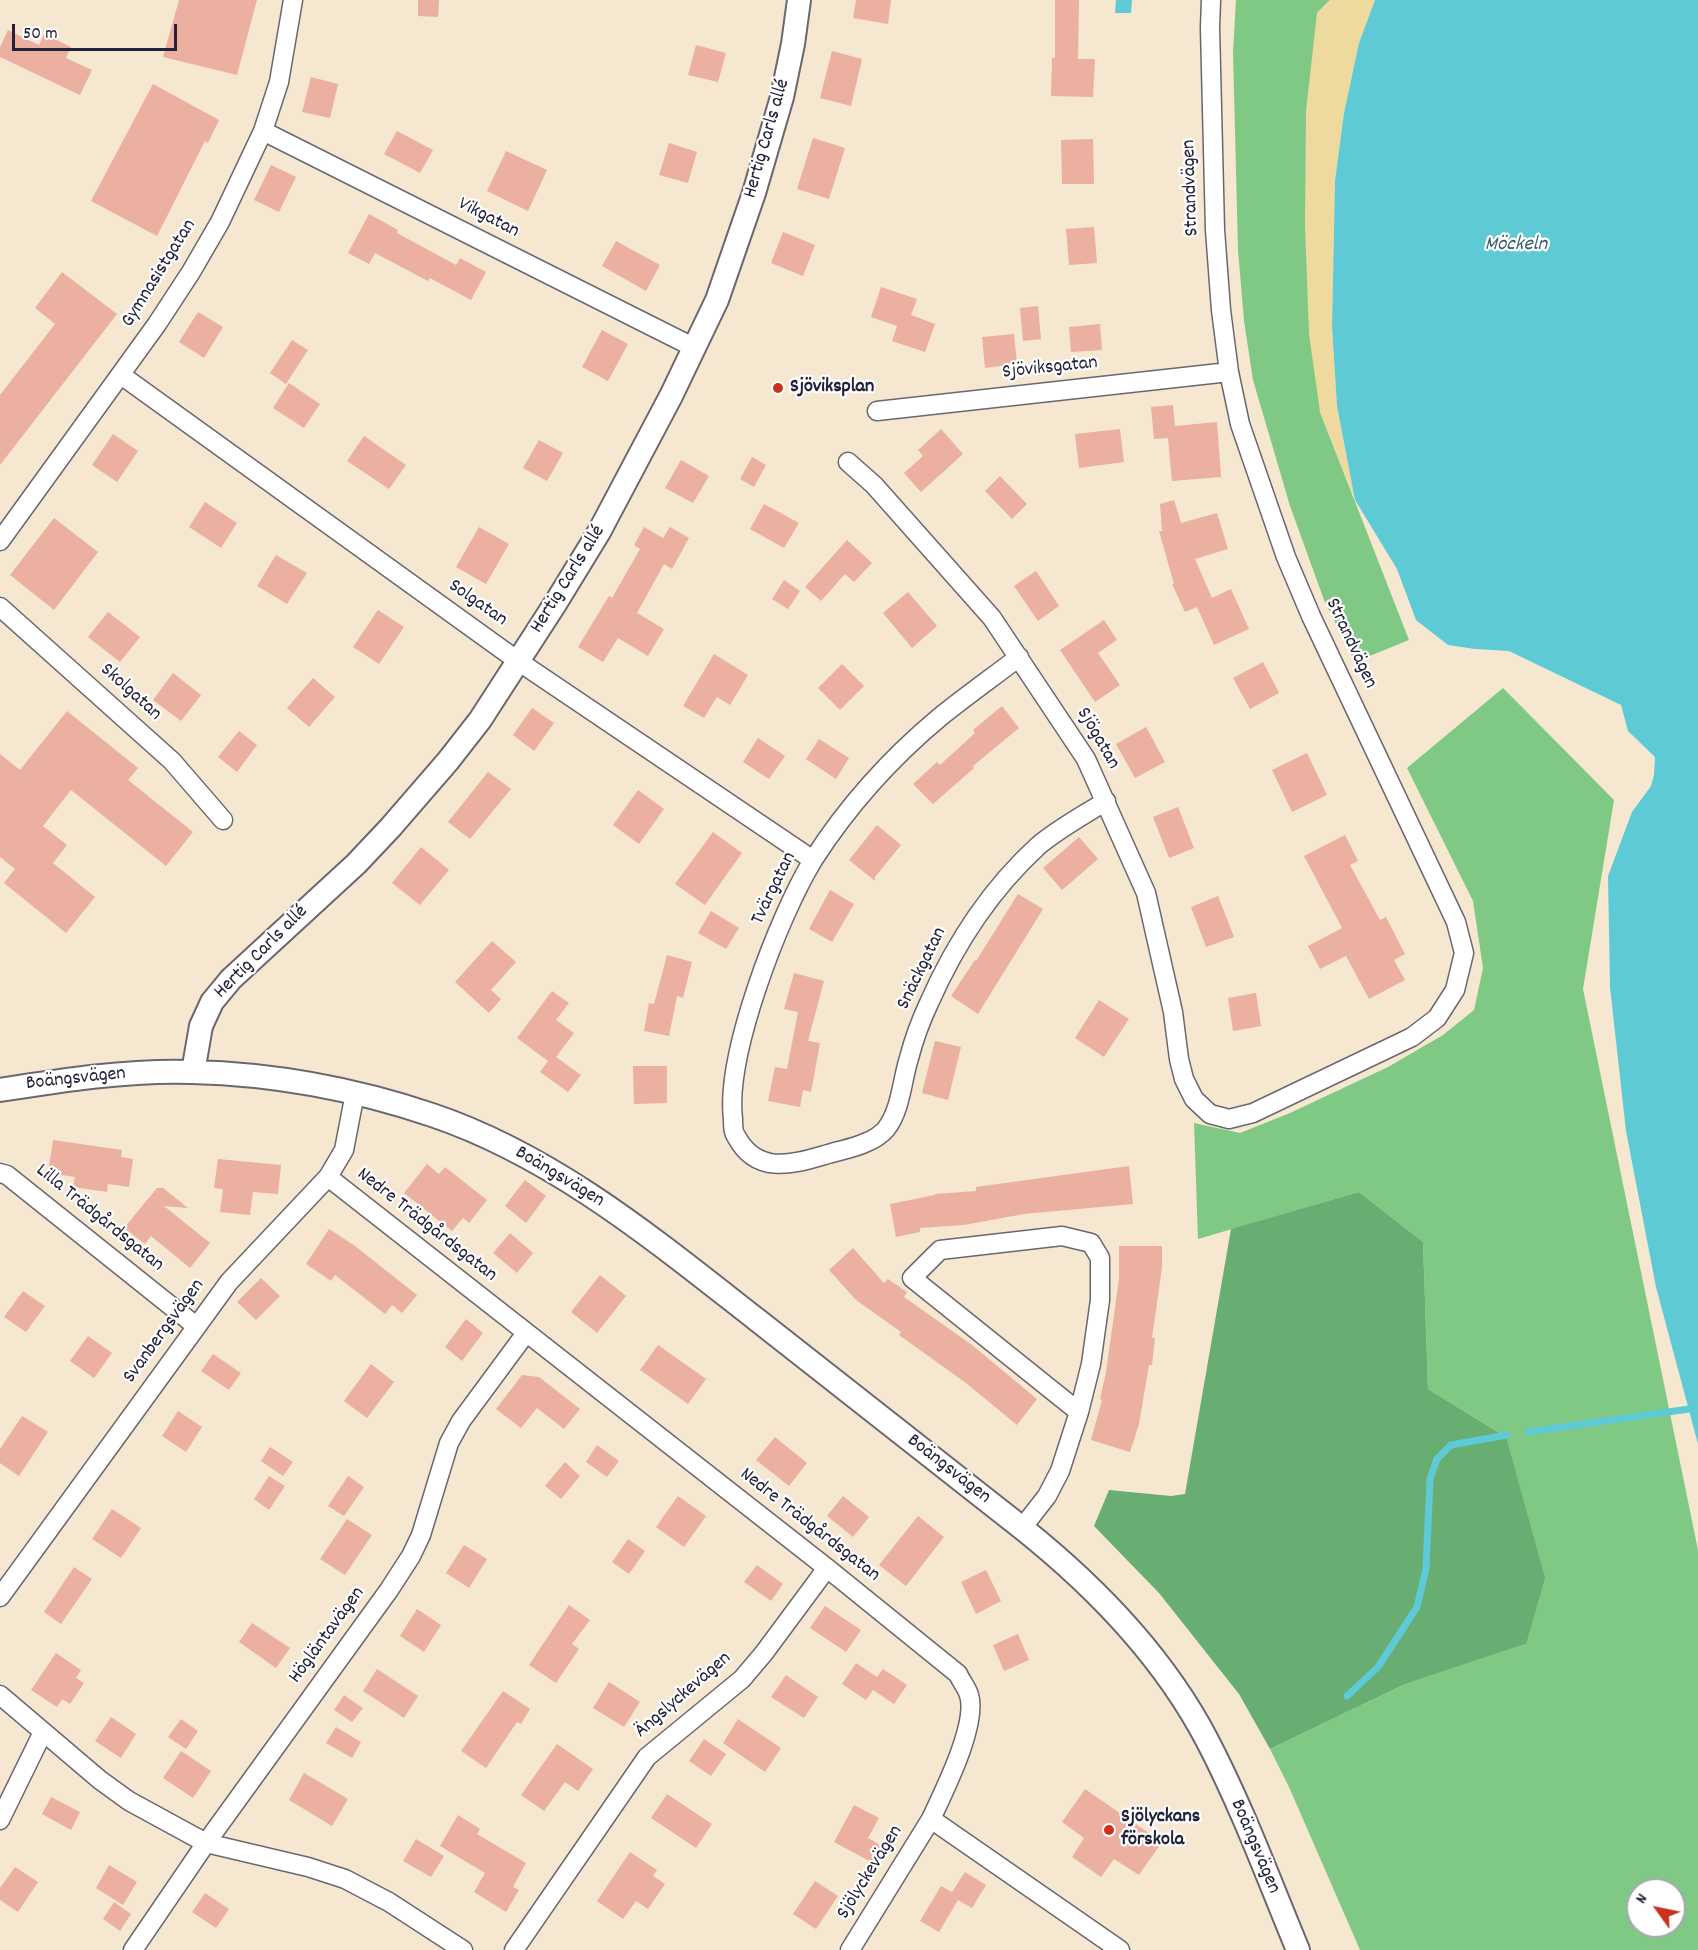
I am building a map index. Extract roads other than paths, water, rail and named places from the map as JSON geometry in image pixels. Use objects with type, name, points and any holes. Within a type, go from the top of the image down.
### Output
[{"type":"street","name":"Gymnasistgatan","points":[[0,541],[121,375],[191,272],[220,222],[263,131],[279,82],[293,0]]},
{"type":"street","name":"Hertig Carls allé","points":[[193,1072],[201,1026],[212,1002],[231,979],[356,864],[448,761],[474,728],[599,532],[671,396],[717,300],[754,193],[782,97],[799,0]]},
{"type":"street","name":"Strandvägen","points":[[1194,1100],[1210,1114],[1229,1119],[1253,1113],[1412,1037],[1437,1018],[1455,990],[1464,953],[1456,922],[1311,616],[1286,557],[1240,424],[1229,372],[1215,230],[1211,0]]},
{"type":"street","name":"Vikgatan","points":[[263,131],[693,347]]},
{"type":"street","name":"Sjöviksgatan","points":[[877,411],[1229,372]]},
{"type":"street","name":"Solgatan","points":[[121,375],[518,661],[813,860]]},
{"type":"street","name":"Sjögatan","points":[[848,462],[874,485],[992,618],[1086,759],[1146,893],[1173,1011],[1179,1059],[1184,1079],[1194,1100]]},
{"type":"street","name":"Skolgatan","points":[[0,607],[172,761],[223,820]]},
{"type":"street","name":"Tvärgatan","points":[[808,1160],[794,1164],[772,1165],[752,1155],[735,1135],[731,1107],[736,1066],[750,1008],[790,904],[813,860],[856,802],[889,765],[939,718],[1019,657]]},
{"type":"street","name":"Snäckgatan","points":[[808,1160],[868,1142],[885,1131],[895,1111],[909,1055],[928,1005],[948,963],[968,929],[988,900],[1040,844],[1106,801]]},
{"type":"street","name":"Boängsvägen","points":[[0,1090],[155,1072],[193,1072],[257,1077],[355,1093],[432,1115],[472,1130],[589,1193],[684,1263],[1023,1528],[1054,1554],[1129,1626],[1186,1705],[1207,1740],[1249,1830],[1298,1950]]},
{"type":"street","name":"Svanbergsvägen","points":[[0,1598],[229,1282],[328,1177],[344,1150],[355,1093]]},
{"type":"street","name":"Lilla Trädgårdsgatan","points":[[0,1173],[7,1175],[196,1326]]},
{"type":"street","name":"Nedre Trädgårdsgatan","points":[[328,1177],[958,1674],[969,1696],[969,1720],[960,1753],[931,1819]]},
{"type":"street","points":[[1023,1528],[1047,1496],[1060,1471],[1079,1412],[1091,1364],[1100,1300],[1101,1258],[1090,1243],[1062,1236],[940,1250],[912,1278],[1079,1412]]},
{"type":"street","name":"Högläntavägen","points":[[133,1950],[206,1842],[390,1590],[421,1535],[449,1443],[461,1421],[526,1333]]},
{"type":"street","name":"Ängslyckevägen","points":[[514,1950],[647,1757],[667,1738],[742,1679],[764,1653],[826,1568]]},
{"type":"street","points":[[0,1695],[100,1780],[129,1801],[206,1842],[308,1867],[345,1879],[389,1902],[463,1950]]},
{"type":"street","points":[[0,1820],[44,1732]]},
{"type":"street","points":[[931,1819],[1120,1950]]},
{"type":"street","name":"Sjölyckevägen","points":[[850,1950],[931,1819]]},
{"type":"water","points":[[1116,0],[1132,0],[1131,13],[1115,13]]},
{"type":"water","name":"Möckeln","points":[[1375,0],[1698,0],[1698,1444],[1656,1287],[1626,1131],[1610,987],[1608,876],[1632,812],[1651,786],[1655,757],[1628,731],[1621,705],[1509,651],[1448,645],[1416,620],[1397,569],[1355,500],[1337,406],[1332,326],[1335,181],[1344,113],[1359,43]]},
{"type":"waterway","points":[[1528,1432],[1689,1409]]},
{"type":"waterway","points":[[1347,1696],[1378,1667],[1417,1607],[1426,1569],[1430,1479],[1437,1459],[1451,1445],[1507,1435]]},
{"type":"place","name":"Sjöviksplan","points":[[778,388]]},
{"type":"place","name":"Sjölyckans förskola","points":[[1109,1830]]}]
